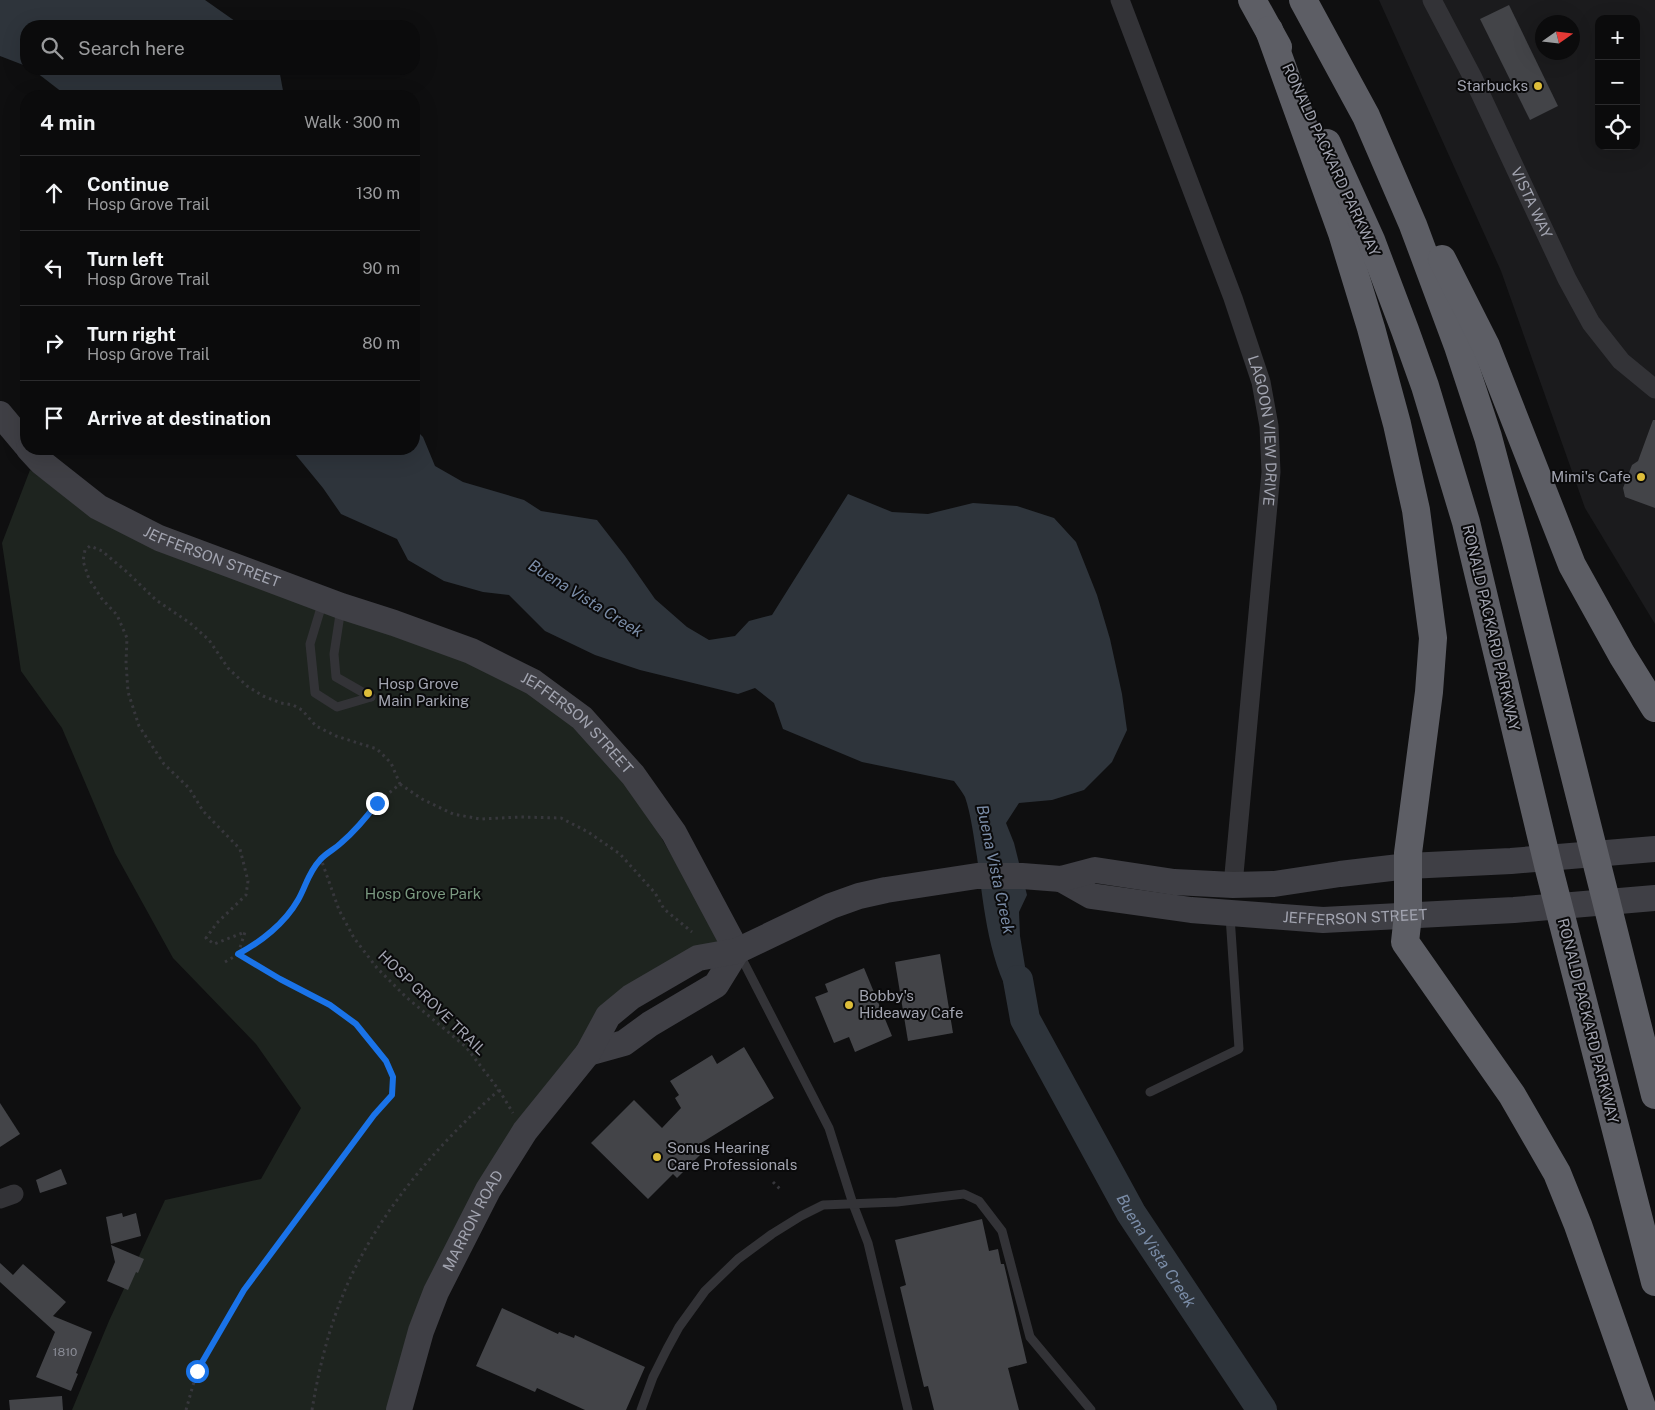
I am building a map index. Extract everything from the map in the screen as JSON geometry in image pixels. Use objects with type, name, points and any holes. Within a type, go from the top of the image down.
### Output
[{"type":"highway","name":"RONALD PACKARD PARKWAY","points":[[1252,0],[1332,154],[1371,240],[1425,386],[1466,522],[1547,859],[1655,1282]]},
{"type":"highway","points":[[1303,0],[1430,233],[1486,346],[1572,565],[1622,655],[1655,708]]},
{"type":"highway","points":[[1269,30],[1342,233],[1371,328],[1416,510],[1433,638],[1429,692],[1408,853],[1408,915],[1405,942],[1512,1095],[1557,1173],[1578,1225],[1642,1410]]},
{"type":"highway","points":[[1366,116],[1413,224],[1458,346],[1488,437],[1655,1095]]},
{"type":"main road","points":[[0,414],[20,438]]},
{"type":"main road","name":"JEFFERSON STREET","points":[[34,455],[40,462],[98,507],[160,538],[332,603],[471,651],[533,682],[582,718],[633,775],[674,833],[737,951],[831,906],[860,896],[942,880],[977,876],[1022,876],[1061,879],[1094,870],[1174,882],[1233,885],[1274,884],[1408,866],[1511,861],[1650,850]]},
{"type":"main road","name":"JEFFERSON STREET","points":[[1061,879],[1090,896],[1230,914],[1323,920],[1514,910],[1651,899]]},
{"type":"main road","name":"MARRON ROAD","points":[[399,1410],[421,1331],[436,1292],[488,1190],[525,1131],[588,1053],[608,1016],[631,997],[698,958],[737,951]]},
{"type":"street","name":"LAGOON VIEW DRIVE","points":[[1120,0],[1233,298],[1261,382],[1269,426],[1271,472],[1233,885]]},
{"type":"street","name":"VISTA WAY","points":[[1432,0],[1473,78],[1566,279],[1591,323],[1621,361],[1655,389]]},
{"type":"lane","points":[[332,603],[336,677],[371,697],[337,707],[315,693],[310,644],[332,603]]},
{"type":"lane","points":[[1150,1092],[1239,1049],[1230,914]]},
{"type":"lane","points":[[737,951],[829,1128],[853,1204],[868,1242],[908,1410]]},
{"type":"lane","points":[[641,1410],[653,1376],[680,1327],[705,1291],[738,1259],[801,1216],[823,1205],[897,1202],[964,1194],[979,1201],[1002,1231],[1030,1337],[1088,1408]]},
{"type":"path","points":[[238,954],[245,932],[214,944],[206,938],[216,923],[246,895],[248,881],[240,849],[203,811],[189,788],[164,764],[139,726],[128,692],[127,638],[117,615],[102,599],[89,579],[83,561],[84,550],[90,546],[102,551],[128,572],[156,600],[190,623],[209,640],[228,668],[247,686],[263,696],[281,703],[294,704],[316,726],[330,733],[377,749],[391,763],[400,784],[422,799],[453,814],[480,819],[561,818],[588,832],[620,854],[655,893],[664,909],[692,932]]},
{"type":"path","points":[[225,962],[249,948],[284,919],[298,900],[307,877],[321,859],[340,845],[360,825],[377,803],[400,784]]},
{"type":"path","name":"HOSP GROVE TRAIL","points":[[312,1410],[318,1374],[332,1327],[348,1283],[370,1240],[428,1160],[498,1090],[466,1047],[406,997],[371,961],[354,938],[339,910],[321,859]]},
{"type":"path","points":[[186,1410],[197,1371],[244,1290],[374,1115],[392,1095],[393,1077],[386,1061],[356,1024],[330,1005],[280,979],[238,954]]},
{"type":"path","points":[[773,1182],[780,1189]]},
{"type":"shaded area","points":[[1379,0],[1655,0],[1655,624],[1585,508],[1501,271]]},
{"type":"green space","name":"Hosp Grove Park","points":[[30,470],[91,516],[474,662],[543,700],[591,742],[634,791],[725,947],[609,1023],[519,1124],[393,1410],[72,1410],[109,1321],[165,1200],[261,1179],[301,1108],[256,1044],[173,958],[115,853],[62,728],[21,671],[2,543]]},
{"type":"water","points":[[0,0],[205,0],[233,20],[20,20],[20,64],[0,56]]},
{"type":"water","points":[[40,75],[280,75],[283,90],[59,90]]},
{"type":"water","points":[[420,434],[435,466],[463,482],[524,500],[541,511],[597,520],[655,599],[687,627],[709,640],[735,636],[749,621],[772,615],[848,494],[892,512],[928,514],[973,503],[1017,506],[1054,518],[1076,542],[1097,595],[1110,639],[1122,694],[1127,730],[1112,762],[1084,790],[1052,800],[1019,803],[1006,823],[1014,843],[1027,895],[1019,912],[1020,936],[1032,1009],[1025,1019],[1003,982],[996,963],[986,921],[969,811],[965,797],[954,781],[862,762],[783,729],[774,703],[755,688],[738,694],[640,670],[595,655],[545,631],[509,595],[483,592],[444,581],[408,560],[397,539],[341,514],[296,455],[420,455]]},
{"type":"building","points":[[1509,5],[1558,106],[1530,120],[1480,19]]},
{"type":"building","name":"Mimi's Cafe","points":[[1653,420],[1655,420],[1655,508],[1625,497],[1623,488],[1632,465],[1638,461]]},
{"type":"building","points":[[940,954],[953,1033],[908,1041],[895,962]]},
{"type":"building","name":"Bobby's Hideaway Cafe","points":[[864,968],[892,1036],[855,1052],[849,1037],[834,1043],[815,997],[828,992],[825,984]]},
{"type":"building","points":[[744,1047],[774,1098],[693,1148],[700,1155],[677,1178],[673,1174],[648,1199],[591,1143],[634,1100],[662,1128],[681,1108],[675,1098],[679,1095],[670,1081],[712,1055],[717,1064]]},
{"type":"building","points":[[0,1103],[20,1134],[0,1147]]},
{"type":"building","points":[[61,1169],[67,1184],[40,1193],[36,1180]]},
{"type":"building","points":[[122,1213],[123,1217],[136,1213],[141,1236],[111,1244],[106,1217]]},
{"type":"building","points":[[982,1219],[989,1251],[998,1249],[1001,1264],[1004,1264],[1027,1363],[1008,1368],[1019,1410],[934,1410],[928,1386],[924,1387],[900,1287],[906,1285],[895,1240]]},
{"type":"building","points":[[111,1245],[144,1259],[128,1290],[107,1281],[115,1262]]},
{"type":"building","points":[[0,1263],[13,1275],[23,1264],[66,1302],[53,1316],[92,1332],[71,1391],[36,1377],[55,1332],[0,1282]]},
{"type":"building","points":[[502,1308],[558,1334],[559,1332],[574,1338],[575,1335],[645,1367],[626,1410],[585,1410],[537,1388],[535,1392],[476,1366]]},
{"type":"building","points":[[62,1396],[63,1410],[10,1410],[9,1400]]},
{"type":"waterway","name":"Buena Vista Creek","points":[[1018,980],[1025,1019],[1131,1213],[1262,1410]]},
{"type":"place","name":"Starbucks","points":[[1538,86]]},
{"type":"place","name":"Mimi's Cafe","points":[[1641,477]]},
{"type":"place","name":"Hosp Grove Main Parking","points":[[368,693]]},
{"type":"place","name":"Bobby's Hideaway Cafe","points":[[849,1005]]},
{"type":"place","name":"Sonus Hearing Care Professionals","points":[[657,1157]]},
{"type":"route","points":[[197,1371],[244,1290],[374,1115],[392,1095],[393,1077],[386,1061],[356,1024],[330,1005],[280,979],[238,954],[249,948],[284,919],[298,900],[307,877],[321,859],[340,845],[360,825],[377,803]]}]
